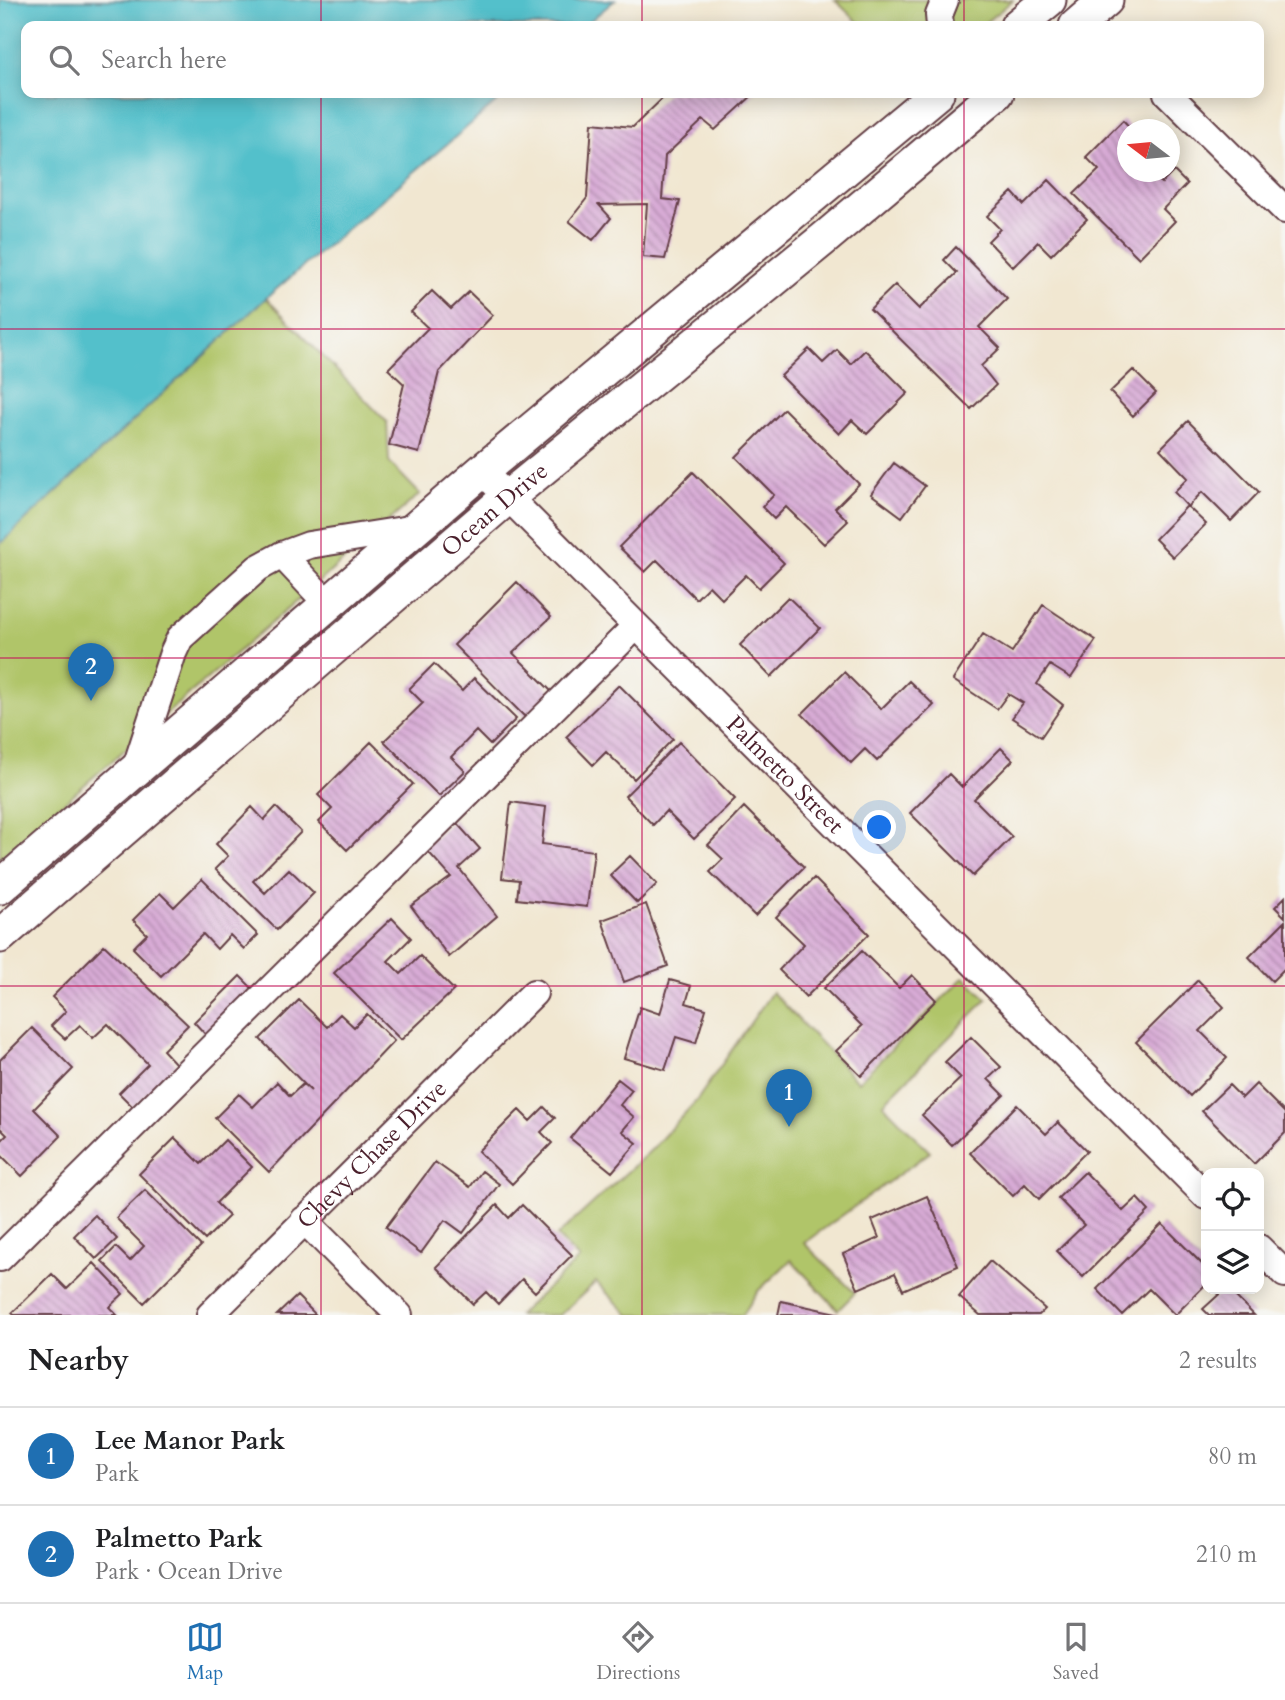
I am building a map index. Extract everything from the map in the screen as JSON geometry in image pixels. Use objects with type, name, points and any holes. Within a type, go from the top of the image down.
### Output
[{"type":"main road","points":[[1023,21],[1049,0]]},
{"type":"main road","name":"Ocean Drive","points":[[0,887],[482,471],[931,98]]},
{"type":"main road","name":"Ocean Drive","points":[[0,936],[508,498],[991,98]]},
{"type":"main road","points":[[885,136],[911,165]]},
{"type":"main road","points":[[738,259],[763,288]]},
{"type":"main road","points":[[622,355],[647,384]]},
{"type":"main road","points":[[317,614],[331,651]]},
{"type":"street","points":[[940,21],[945,0]]},
{"type":"street","points":[[1172,98],[1285,210]]},
{"type":"street","name":"Palmetto Street","points":[[482,471],[1201,1191]]},
{"type":"street","points":[[135,770],[180,638],[258,568],[309,545],[416,528]]},
{"type":"street","points":[[282,555],[317,614]]},
{"type":"street","points":[[0,1258],[636,626]]},
{"type":"street","name":"Chevy Chase Drive","points":[[210,1315],[534,992]]},
{"type":"street","points":[[304,1220],[399,1315]]},
{"type":"street","points":[[1264,1253],[1285,1274]]},
{"type":"green space","points":[[835,0],[1013,0],[987,21],[857,21]]},
{"type":"green space","points":[[266,298],[387,422],[389,462],[420,494],[0,858],[0,544]]},
{"type":"green space","points":[[964,977],[987,999],[883,1104],[930,1152],[804,1243],[855,1293],[838,1310],[791,1260],[757,1292],[743,1315],[629,1315],[596,1282],[560,1315],[518,1315],[579,1259],[557,1236],[650,1151],[697,1100],[772,992],[858,1082]]},
{"type":"water","points":[[0,0],[615,0],[590,21],[21,21],[21,98],[501,98],[266,298],[0,544]]},
{"type":"building","points":[[663,98],[750,98],[715,130],[703,120],[665,156],[662,199],[680,201],[665,259],[643,257],[647,204],[599,205],[611,218],[593,240],[569,221],[587,198],[592,123],[633,127]]},
{"type":"building","points":[[1117,126],[1117,182],[1180,182],[1180,177],[1187,184],[1163,209],[1175,221],[1139,258],[1074,194],[1099,170],[1086,157]]},
{"type":"building","points":[[1049,180],[1087,219],[1051,255],[1038,242],[1013,267],[988,241],[1000,229],[987,216],[1012,192],[1024,205]]},
{"type":"building","points":[[956,247],[1007,299],[979,327],[1000,348],[981,366],[996,385],[971,409],[870,309],[895,285],[919,309],[957,273],[944,260]]},
{"type":"building","points":[[432,291],[451,309],[469,292],[493,315],[439,372],[419,453],[389,445],[404,384],[388,369],[428,328],[411,312]]},
{"type":"building","points":[[809,349],[823,363],[837,350],[851,364],[865,350],[908,393],[867,434],[852,420],[839,434],[781,376]]},
{"type":"building","points":[[1133,370],[1156,393],[1133,416],[1110,392]]},
{"type":"building","points":[[784,409],[859,484],[835,508],[848,521],[824,544],[786,507],[774,519],[762,507],[774,495],[736,457]]},
{"type":"building","points":[[1188,421],[1259,492],[1231,521],[1202,492],[1188,507],[1174,492],[1188,478],[1160,449]]},
{"type":"building","points":[[894,463],[925,486],[902,517],[871,494]]},
{"type":"building","points":[[693,472],[784,563],[759,588],[746,575],[722,599],[709,586],[696,599],[657,560],[645,572],[619,547]]},
{"type":"building","points":[[1187,506],[1206,524],[1173,557],[1155,539]]},
{"type":"building","points":[[517,582],[551,617],[513,653],[552,692],[525,717],[454,645]]},
{"type":"building","points":[[788,597],[820,628],[771,677],[740,645]]},
{"type":"building","points":[[1043,605],[1096,640],[1071,678],[1050,665],[1037,684],[1063,705],[1041,737],[1012,718],[1023,703],[1008,694],[997,709],[953,680],[983,634],[1012,652]]},
{"type":"building","points":[[434,664],[462,691],[474,678],[516,719],[490,745],[476,731],[451,757],[465,771],[439,796],[384,741],[423,703],[409,689]]},
{"type":"building","points":[[844,672],[881,709],[909,681],[934,705],[877,761],[865,749],[851,763],[802,714]]},
{"type":"building","points":[[619,685],[673,739],[634,779],[606,752],[593,765],[566,737]]},
{"type":"building","points":[[371,742],[413,784],[347,850],[319,822],[332,809],[318,795]]},
{"type":"building","points":[[679,742],[735,799],[694,839],[666,811],[653,825],[625,796]]},
{"type":"building","points":[[1001,748],[1013,760],[974,799],[1012,837],[973,876],[910,813],[949,774],[962,787]]},
{"type":"building","points":[[511,802],[546,807],[542,844],[594,851],[587,907],[517,899],[519,880],[502,878]]},
{"type":"building","points":[[252,807],[264,820],[276,807],[301,832],[253,881],[265,893],[289,869],[314,893],[277,930],[215,869],[228,856],[216,844]]},
{"type":"building","points":[[744,807],[804,867],[755,916],[710,872],[723,859],[708,845]]},
{"type":"building","points":[[454,820],[480,849],[459,868],[497,916],[449,957],[411,906],[451,877],[424,847]]},
{"type":"building","points":[[630,856],[657,884],[637,903],[610,875]]},
{"type":"building","points":[[814,878],[869,934],[806,997],[779,970],[804,944],[776,917]]},
{"type":"building","points":[[202,879],[258,935],[244,949],[230,935],[217,949],[203,934],[161,976],[133,948],[147,934],[133,920],[160,893],[174,907]]},
{"type":"building","points":[[1285,897],[1285,917],[1275,907]]},
{"type":"building","points":[[646,904],[668,966],[624,982],[602,920]]},
{"type":"building","points":[[392,918],[411,938],[388,961],[401,974],[420,956],[454,990],[401,1040],[334,973]]},
{"type":"building","points":[[1285,921],[1285,968],[1272,981],[1249,957]]},
{"type":"building","points":[[104,945],[188,1025],[163,1050],[176,1064],[133,1107],[119,1093],[148,1064],[108,1024],[93,1038],[80,1025],[65,1039],[51,1026],[66,1011],[52,997]]},
{"type":"building","points":[[862,951],[899,988],[912,975],[936,1000],[861,1076],[836,1051],[862,1026],[824,988]]},
{"type":"building","points":[[240,976],[252,988],[206,1035],[194,1022]]},
{"type":"building","points":[[670,980],[691,986],[686,1003],[706,1009],[696,1043],[676,1037],[665,1070],[624,1058],[640,1007],[660,1014]]},
{"type":"building","points":[[1198,980],[1224,1007],[1200,1031],[1227,1058],[1190,1096],[1136,1042]]},
{"type":"building","points":[[299,1000],[327,1027],[340,1014],[354,1027],[367,1014],[394,1041],[269,1172],[215,1118],[239,1094],[253,1107],[277,1082],[290,1096],[303,1084],[311,1091],[260,1039]]},
{"type":"building","points":[[32,1028],[73,1069],[34,1109],[61,1136],[22,1176],[0,1154],[0,1142],[7,1135],[0,1128],[0,1060]]},
{"type":"building","points":[[971,1037],[1001,1067],[988,1079],[1004,1095],[952,1145],[922,1115],[961,1078],[945,1062]]},
{"type":"building","points":[[618,1079],[632,1090],[620,1105],[634,1117],[622,1131],[637,1143],[612,1172],[570,1138]]},
{"type":"building","points":[[1256,1084],[1285,1113],[1285,1133],[1254,1164],[1202,1111],[1229,1085],[1242,1098]]},
{"type":"building","points":[[1017,1105],[1046,1134],[1058,1122],[1087,1151],[1039,1199],[1025,1184],[1013,1196],[970,1153]]},
{"type":"building","points":[[544,1107],[555,1118],[541,1132],[552,1143],[512,1184],[478,1151],[519,1110],[530,1121]]},
{"type":"building","points":[[175,1138],[201,1164],[225,1140],[252,1167],[216,1203],[229,1216],[205,1240],[139,1174]]},
{"type":"building","points":[[435,1162],[470,1187],[482,1171],[499,1184],[463,1233],[445,1220],[421,1253],[386,1227]]},
{"type":"building","points":[[1085,1172],[1123,1211],[1137,1198],[1149,1211],[1083,1277],[1057,1251],[1084,1225],[1058,1198]]},
{"type":"building","points":[[145,1190],[201,1246],[144,1303],[102,1261],[116,1247],[130,1261],[144,1246],[116,1218]]},
{"type":"building","points":[[927,1196],[958,1266],[903,1290],[895,1273],[858,1289],[843,1254],[879,1238],[872,1220]]},
{"type":"building","points":[[497,1205],[509,1218],[522,1205],[572,1255],[535,1292],[522,1279],[498,1304],[486,1292],[473,1304],[436,1267]]},
{"type":"building","points":[[95,1215],[117,1239],[96,1259],[74,1236]]},
{"type":"building","points":[[1162,1224],[1201,1263],[1201,1289],[1175,1315],[1149,1289],[1122,1315],[1097,1289]]},
{"type":"building","points":[[990,1261],[1045,1309],[1039,1315],[980,1315],[959,1297]]},
{"type":"building","points":[[94,1263],[123,1294],[109,1307],[117,1315],[12,1313],[52,1274],[67,1289]]},
{"type":"building","points":[[1220,1294],[1233,1294],[1254,1315],[1209,1315],[1203,1309]]},
{"type":"building","points":[[297,1296],[316,1315],[277,1315]]},
{"type":"building","points":[[781,1301],[841,1314],[841,1315],[778,1315]]},
{"type":"place","name":"Palmetto Park","points":[[91,701]]},
{"type":"place","name":"Lee Manor Park","points":[[789,1127]]}]
